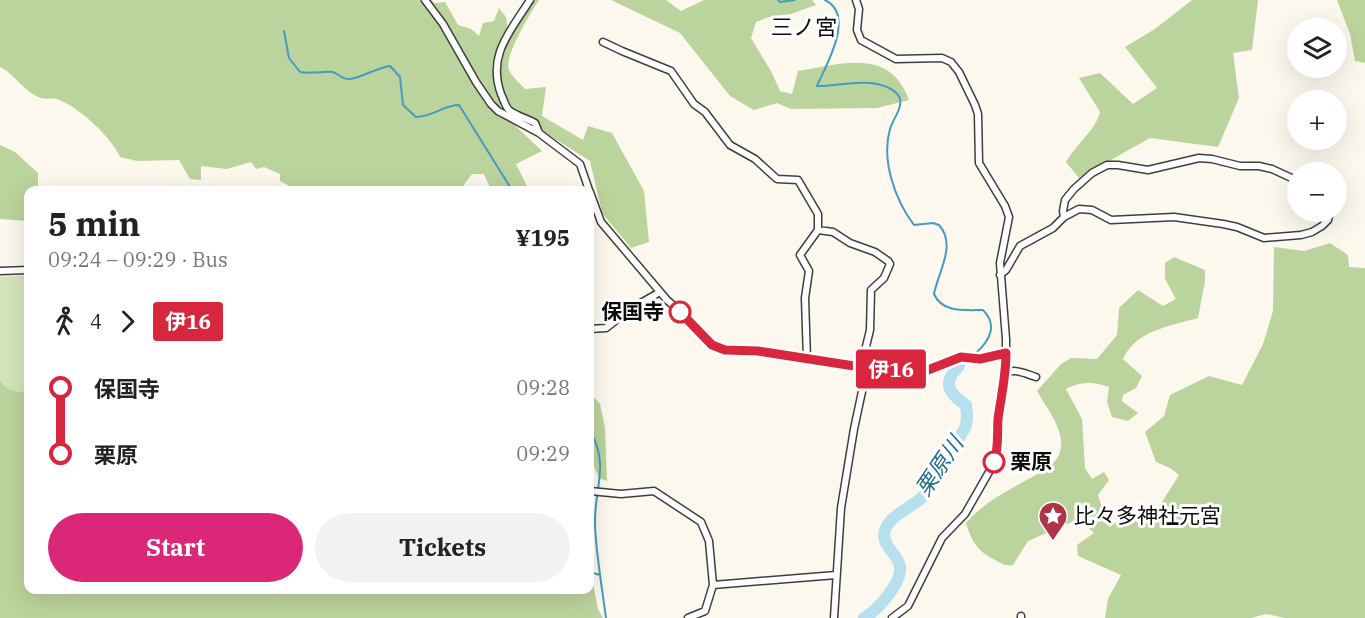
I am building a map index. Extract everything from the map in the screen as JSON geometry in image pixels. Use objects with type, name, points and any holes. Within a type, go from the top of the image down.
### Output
[{"type":"street","points":[[425,0],[443,24],[491,104],[498,111],[539,133],[580,164],[587,186]]},
{"type":"street","points":[[530,0],[499,50],[496,71],[498,86],[507,108],[535,123],[539,133]]},
{"type":"street","points":[[856,0],[859,9],[857,30],[861,40],[896,59],[942,58],[951,62],[959,72],[978,114],[979,163],[1005,206],[1009,217],[1001,249],[1000,275],[1006,373],[998,420],[997,453],[993,465],[965,514],[942,538],[908,606],[892,618]]},
{"type":"street","points":[[603,42],[671,71],[683,85],[694,104],[705,112],[730,145],[755,159],[777,179],[798,180],[818,213],[818,230],[800,255],[809,271],[806,298],[807,360]]},
{"type":"street","points":[[1064,217],[1065,200],[1074,189],[1092,173],[1107,165],[1154,170],[1199,158],[1240,166],[1259,166],[1287,176]]},
{"type":"street","points":[[594,204],[601,222],[660,292],[692,322],[712,345],[725,350],[758,351],[864,368],[928,370],[961,357],[980,359],[1006,353]]},
{"type":"street","points":[[1000,275],[1006,270],[1020,246],[1053,228],[1064,217],[1086,208],[1111,220],[1174,217],[1237,227],[1264,238],[1301,235],[1326,222]]},
{"type":"street","points":[[818,230],[833,232],[850,243],[874,252],[890,264],[884,278],[871,290],[870,330],[841,508],[834,618]]},
{"type":"street","points":[[0,271],[24,270]]},
{"type":"street","points":[[594,329],[606,328],[632,308],[660,292]]},
{"type":"street","points":[[1006,373],[1011,370],[1020,371],[1036,377]]},
{"type":"street","points":[[594,491],[621,494],[654,491],[701,522],[709,541],[713,585],[705,611],[688,618]]},
{"type":"street","points":[[713,585],[836,575]]},
{"type":"green space","points":[[0,0],[432,0],[434,3],[445,2],[458,25],[471,29],[479,36],[483,23],[494,21],[499,8],[506,17],[509,35],[533,0],[539,0],[514,46],[508,64],[509,70],[525,89],[546,87],[542,116],[583,140],[588,126],[612,133],[644,191],[649,242],[631,248],[602,213],[590,161],[500,104],[501,112],[542,151],[516,164],[527,186],[489,186],[484,174],[472,174],[463,186],[289,186],[280,181],[280,174],[264,167],[256,169],[251,162],[227,169],[201,166],[201,180],[190,179],[179,160],[137,161],[120,157],[103,133],[76,109],[57,99],[43,99],[35,95],[0,67]]},
{"type":"green space","points":[[611,0],[666,0],[681,11],[704,0],[812,0],[816,5],[791,14],[769,17],[756,22],[751,38],[780,91],[792,94],[798,71],[847,63],[863,63],[890,72],[901,83],[909,100],[877,108],[791,109],[777,103],[754,110],[730,96],[680,33]]},
{"type":"green space","points":[[1192,0],[1258,0],[1252,50],[1233,53],[1239,98],[1218,147],[1150,138],[1079,178],[1066,162],[1090,131],[1100,112],[1079,78],[1100,73],[1133,104],[1157,88],[1125,47],[1155,29]]},
{"type":"green space","points":[[1337,0],[1365,0],[1365,63],[1355,61],[1347,18],[1344,18]]},
{"type":"green space","points":[[0,145],[15,152],[38,173],[38,186],[24,186],[24,221],[0,219]]},
{"type":"green space","points":[[1330,243],[1348,255],[1349,267],[1365,268],[1365,618],[1285,618],[1266,614],[1251,618],[1105,618],[1108,599],[1121,575],[1078,556],[1077,545],[1094,533],[1079,519],[1028,541],[1013,565],[1002,564],[979,549],[966,523],[984,506],[1049,467],[1061,449],[1061,439],[1054,419],[1037,391],[1061,364],[1071,358],[1097,359],[1117,335],[1119,308],[1138,290],[1163,306],[1176,299],[1165,279],[1165,263],[1174,257],[1205,270],[1205,281],[1198,318],[1145,335],[1136,341],[1123,359],[1142,376],[1136,388],[1123,395],[1122,401],[1138,413],[1128,421],[1112,417],[1107,402],[1109,387],[1088,383],[1066,389],[1082,419],[1085,468],[1092,479],[1104,472],[1109,480],[1098,495],[1108,526],[1160,505],[1179,475],[1156,462],[1145,432],[1164,416],[1170,395],[1209,376],[1242,385],[1263,344],[1273,311],[1274,247],[1304,251]]},
{"type":"green space","points":[[24,275],[24,583],[0,564],[0,277]]},
{"type":"green space","points":[[0,381],[12,391],[24,391],[24,594],[594,594],[594,588],[598,609],[603,618],[0,618]]},
{"type":"green space","points":[[594,397],[600,404],[605,428],[607,481],[599,478],[594,466]]},
{"type":"waterway","name":"栗原川","points":[[778,0],[780,2],[795,0]]},
{"type":"waterway","name":"栗原川","points":[[825,0],[834,7],[838,17],[838,28],[832,54],[817,86],[873,83],[891,89],[899,96],[900,106],[890,129],[888,141],[887,154],[892,179],[901,204],[914,225],[933,223],[939,225],[944,233],[945,259],[934,294],[938,300],[942,305],[955,309],[983,310],[988,316],[990,332],[985,343],[976,353]]},
{"type":"waterway","points":[[284,31],[289,58],[300,72],[333,72],[350,79],[390,66],[400,77],[403,105],[416,117],[459,105],[510,186]]},
{"type":"waterway","name":"栗原川","points":[[864,618],[888,596],[900,573],[899,562],[885,540],[887,525],[925,494],[938,476],[966,426],[966,405],[951,392],[949,387],[950,378],[959,366]]},
{"type":"waterway","points":[[594,439],[600,466],[595,511],[600,575]]},
{"type":"waterway","points":[[594,573],[600,575],[606,618]]},
{"type":"bus line","name":"伊16","points":[[680,312],[692,322],[704,339],[725,350],[758,351],[867,368],[928,370],[961,357],[980,359],[1006,353],[1006,373],[994,462]]},
{"type":"place","name":"保国寺","points":[[680,312]]},
{"type":"place","name":"栗原","points":[[994,462]]},
{"type":"place","name":"比々多神社元宮","points":[[1053,542]]},
{"type":"district","name":"三ノ宮","points":[[804,27]]}]
